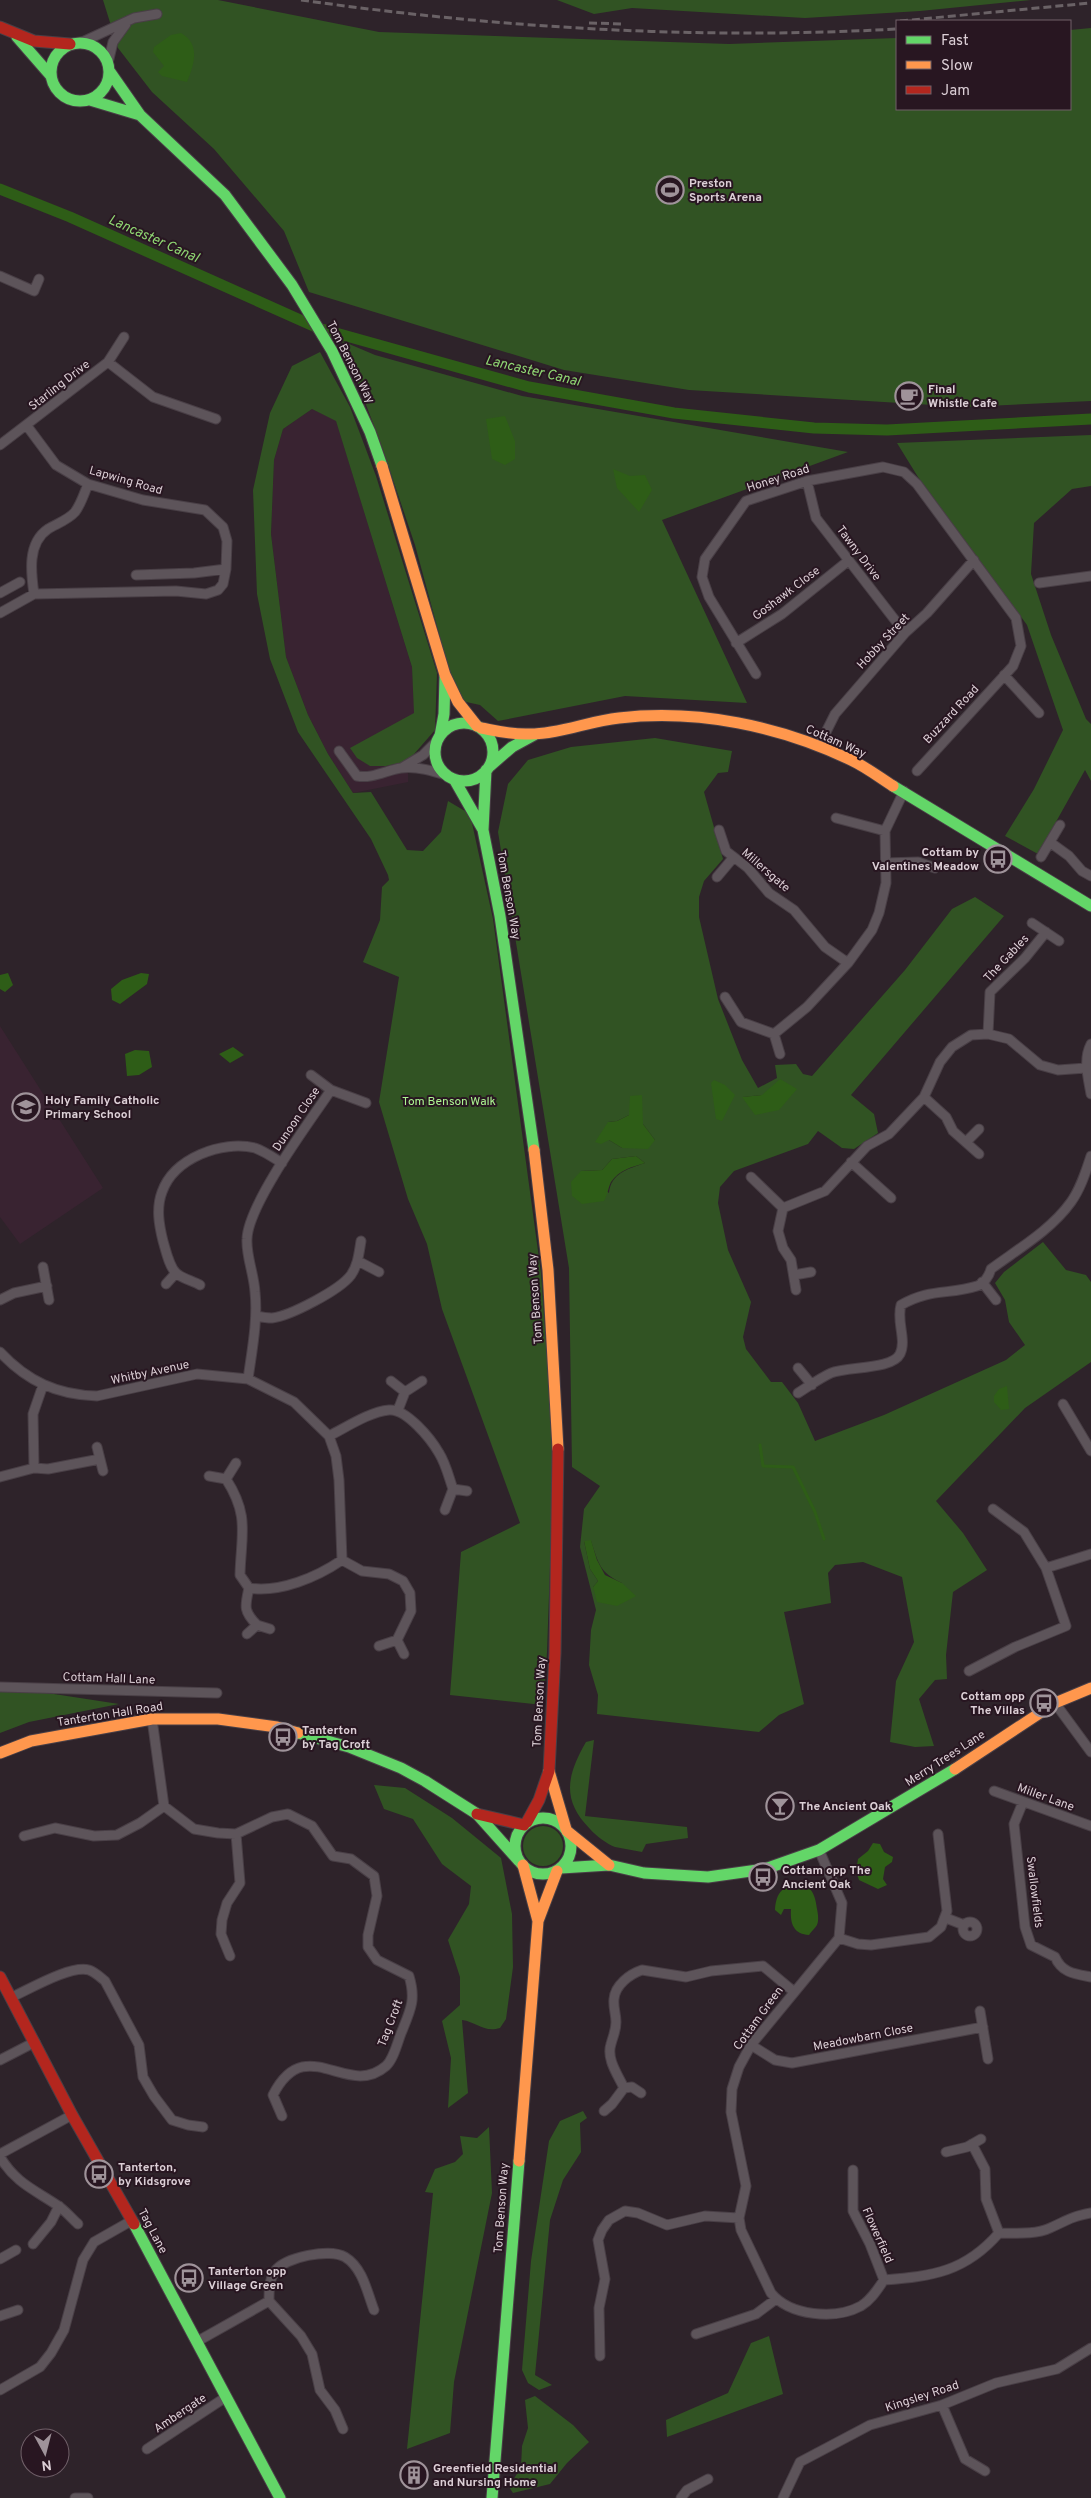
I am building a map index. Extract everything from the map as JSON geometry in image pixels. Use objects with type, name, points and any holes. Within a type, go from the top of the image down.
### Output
[{"type":"main road","points":[[0,27],[17,37],[49,44],[75,44],[97,48],[109,67],[104,89],[90,100],[74,101],[65,98],[57,91],[51,76],[17,37]]},
{"type":"main road","points":[[51,76],[55,56],[75,44]]},
{"type":"main road","name":"Tom Benson Way","points":[[109,67],[140,115],[225,195],[292,285],[332,351],[370,432],[384,471],[445,675],[458,702],[479,727]]},
{"type":"main road","name":"Tom Benson Way","points":[[90,100],[140,115]]},
{"type":"main road","name":"Tom Benson Way","points":[[439,738],[444,714],[445,675]]},
{"type":"main road","name":"Cottam Way","points":[[479,727],[508,733],[536,734],[622,718],[692,718],[772,731],[819,746],[853,761],[1091,906]]},
{"type":"main road","points":[[461,723],[479,727],[491,741],[492,758],[488,768],[472,780],[451,778],[442,771],[435,757],[439,738],[446,730],[461,723]]},
{"type":"main road","name":"Cottam Way","points":[[488,768],[512,747],[536,734]]},
{"type":"main road","name":"Tom Benson Way","points":[[488,768],[483,830],[498,908],[535,1144],[548,1270],[558,1447],[557,1580],[549,1771],[539,1800],[526,1823]]},
{"type":"main road","name":"Tom Benson Way","points":[[451,778],[483,830]]},
{"type":"main road","name":"Merry Trees Lane","points":[[559,1869],[609,1866],[644,1874],[708,1877],[764,1869],[818,1850],[935,1782],[1055,1703],[1091,1688]]},
{"type":"main road","name":"Tanterton Hall Road","points":[[0,1753],[31,1740],[152,1719],[218,1719],[277,1727],[349,1747],[401,1768],[477,1814],[521,1863]]},
{"type":"main road","name":"Tom Benson Way","points":[[549,1771],[567,1830]]},
{"type":"main road","name":"Tanterton Hall Road","points":[[477,1814],[526,1823]]},
{"type":"main road","points":[[544,1817],[560,1823],[567,1830],[572,1847],[566,1862],[559,1869],[539,1874],[521,1863],[515,1842],[526,1823],[544,1817]]},
{"type":"main road","name":"Merry Trees Lane","points":[[567,1830],[609,1866]]},
{"type":"main road","name":"Tom Benson Way","points":[[521,1863],[538,1921]]},
{"type":"main road","name":"Tom Benson Way","points":[[492,2498],[538,1921],[559,1869]]},
{"type":"main road","name":"Tag Lane","points":[[0,1977],[36,2042],[72,2115],[198,2341],[280,2498]]},
{"type":"street","points":[[75,44],[141,16],[157,14]]},
{"type":"street","points":[[109,67],[113,42],[128,22]]},
{"type":"street","points":[[0,276],[34,291],[39,279]]},
{"type":"street","name":"Starling Drive","points":[[0,445],[108,362],[124,337]]},
{"type":"street","points":[[108,362],[153,397],[216,419]]},
{"type":"street","name":"Lapwing Road","points":[[0,613],[34,594],[176,591],[206,594],[218,590],[223,584],[226,569],[227,541],[223,527],[205,510],[144,500],[88,484],[56,464],[27,426]]},
{"type":"street","name":"Honey Road","points":[[756,674],[709,597],[702,577],[705,559],[746,501],[807,480],[883,467],[904,472],[918,484],[974,560]]},
{"type":"street","name":"Tawny Drive","points":[[807,480],[816,518],[905,633]]},
{"type":"street","points":[[34,594],[32,560],[38,539],[46,530],[73,514],[80,504],[88,484]]},
{"type":"street","name":"Hobby Street","points":[[819,746],[835,714],[905,633],[927,613],[974,560]]},
{"type":"street","name":"Buzzard Road","points":[[917,771],[1013,666],[1021,646],[1016,618],[974,560]]},
{"type":"street","name":"Goshawk Close","points":[[736,643],[782,614],[848,561]]},
{"type":"street","points":[[136,575],[194,573],[226,569]]},
{"type":"street","points":[[1039,583],[1091,576]]},
{"type":"street","points":[[0,593],[20,582]]},
{"type":"street","points":[[1004,675],[1039,713]]},
{"type":"street","points":[[339,750],[357,776],[368,777],[400,768],[423,755],[439,738]]},
{"type":"street","points":[[400,768],[424,769],[451,778]]},
{"type":"street","points":[[774,1034],[807,1006],[848,963],[872,930],[879,913],[886,883],[885,830],[904,791]]},
{"type":"street","points":[[836,818],[885,830]]},
{"type":"street","points":[[1041,858],[1060,825]]},
{"type":"street","name":"Millersgate","points":[[719,830],[726,851],[752,872],[770,892],[794,910],[824,947],[848,963]]},
{"type":"street","points":[[1051,843],[1070,856],[1082,871],[1091,876]]},
{"type":"street","points":[[717,877],[733,858]]},
{"type":"street","points":[[885,863],[918,862],[935,868]]},
{"type":"street","name":"The Gables","points":[[1032,922],[1059,940]]},
{"type":"street","name":"The Gables","points":[[988,1034],[990,992],[1025,958],[1046,932]]},
{"type":"street","points":[[725,997],[741,1022],[774,1034]]},
{"type":"street","points":[[774,1034],[780,1054]]},
{"type":"street","points":[[783,1208],[824,1191],[866,1146],[889,1134],[924,1097],[940,1062],[952,1047],[971,1035],[988,1034],[1009,1039],[1040,1065],[1058,1070],[1086,1068]]},
{"type":"street","points":[[1091,1044],[1088,1050],[1086,1068],[1091,1094]]},
{"type":"street","name":"Dunoon Close","points":[[311,1075],[331,1090],[366,1103]]},
{"type":"street","name":"Dunoon Close","points":[[248,1379],[256,1316],[256,1292],[246,1239],[251,1220],[282,1163],[331,1090]]},
{"type":"street","points":[[924,1097],[946,1117],[953,1131],[979,1154]]},
{"type":"street","points":[[966,1142],[979,1129]]},
{"type":"street","name":"Dunoon Close","points":[[176,1273],[168,1257],[158,1215],[162,1192],[170,1177],[201,1153],[219,1148],[238,1146],[257,1148],[282,1163]]},
{"type":"street","points":[[798,1393],[832,1373],[890,1363],[900,1356],[902,1347],[898,1315],[901,1305],[931,1292],[978,1286],[988,1278],[991,1269],[1059,1216],[1072,1201],[1082,1183],[1091,1156]]},
{"type":"street","points":[[851,1162],[891,1198]]},
{"type":"street","points":[[750,1177],[783,1208]]},
{"type":"street","points":[[783,1208],[778,1231],[783,1248],[791,1260],[796,1290]]},
{"type":"street","points":[[256,1316],[272,1318],[305,1305],[333,1290],[350,1276],[358,1261],[361,1241]]},
{"type":"street","points":[[358,1261],[379,1272]]},
{"type":"street","points":[[43,1267],[49,1300]]},
{"type":"street","points":[[794,1275],[811,1272]]},
{"type":"street","points":[[166,1284],[176,1273],[200,1285]]},
{"type":"street","points":[[982,1282],[996,1300]]},
{"type":"street","points":[[0,1300],[14,1293],[47,1286]]},
{"type":"street","name":"Whitby Avenue","points":[[0,1352],[16,1368],[43,1385],[62,1392],[97,1396],[197,1374],[248,1379],[294,1402],[329,1436],[336,1456],[340,1480],[342,1560]]},
{"type":"street","points":[[798,1368],[812,1385]]},
{"type":"street","points":[[391,1381],[405,1392]]},
{"type":"street","points":[[398,1410],[405,1392],[422,1381]]},
{"type":"street","points":[[34,1468],[33,1414],[43,1385]]},
{"type":"street","points":[[1063,1404],[1091,1451]]},
{"type":"street","points":[[329,1436],[379,1413],[388,1410],[398,1410],[422,1430],[440,1454],[453,1489],[445,1510]]},
{"type":"street","points":[[98,1447],[103,1471]]},
{"type":"street","points":[[0,1477],[34,1468],[48,1469],[100,1459]]},
{"type":"street","points":[[226,1479],[236,1463]]},
{"type":"street","points":[[209,1476],[226,1479],[237,1496],[242,1515],[243,1537],[240,1575],[249,1588],[262,1590],[275,1588],[324,1572],[342,1560],[362,1571],[389,1574],[403,1581],[410,1593],[411,1611],[397,1640],[379,1646]]},
{"type":"street","points":[[453,1489],[467,1491]]},
{"type":"street","points":[[969,1671],[1015,1647],[1066,1626],[1046,1568],[1024,1532],[993,1509]]},
{"type":"street","points":[[1046,1568],[1091,1554]]},
{"type":"street","points":[[249,1588],[245,1606],[248,1616],[256,1625],[270,1629]]},
{"type":"street","points":[[247,1634],[256,1625]]},
{"type":"street","points":[[397,1640],[404,1654]]},
{"type":"street","name":"Cottam Hall Lane","points":[[0,1687],[217,1693]]},
{"type":"street","points":[[1055,1703],[1091,1752]]},
{"type":"street","points":[[152,1719],[164,1806],[194,1829],[236,1834],[240,1883],[227,1903],[222,1920],[221,1934],[230,1956]]},
{"type":"street","name":"Miller Lane","points":[[994,1791],[1091,1826]]},
{"type":"street","name":"Swallowfields","points":[[1023,1802],[1014,1824],[1025,1927],[1031,1945],[1055,1957],[1059,1965],[1066,1972],[1091,1977]]},
{"type":"street","points":[[24,1836],[55,1828],[94,1836],[117,1835],[140,1823],[164,1806]]},
{"type":"street","name":"Tag Croft","points":[[236,1834],[272,1817],[288,1814],[312,1826],[333,1856],[351,1859],[374,1876],[377,1896],[368,1935],[368,1947],[377,1960],[409,1976],[414,1993],[410,2009],[388,2065],[369,2076],[356,2076],[303,2065],[290,2072],[273,2095],[282,2116]]},
{"type":"street","points":[[818,1850],[842,1903],[839,1938],[858,1944],[871,1945],[929,1937],[941,1927],[946,1918],[938,1834]]},
{"type":"street","points":[[946,1918],[964,1925]]},
{"type":"street","name":"Cottam Green","points":[[776,2299],[767,2286],[743,2236],[739,2218],[746,2186],[731,2112],[732,2089],[739,2067],[751,2045],[793,1991],[839,1938]]},
{"type":"street","points":[[624,2088],[610,2059],[610,2046],[616,2033],[614,1998],[619,1984],[636,1972],[642,1970],[686,1977],[711,1971],[763,1966],[793,1991]]},
{"type":"street","points":[[12,1997],[73,1970],[88,1970],[97,1974],[105,1981],[139,2044],[144,2077],[154,2096],[172,2120],[204,2127]]},
{"type":"street","points":[[980,2010],[988,2059]]},
{"type":"street","name":"Meadowbarn Close","points":[[751,2045],[775,2060],[792,2063],[983,2027]]},
{"type":"street","points":[[0,2060],[36,2042]]},
{"type":"street","points":[[604,2111],[624,2088],[632,2087],[641,2092]]},
{"type":"street","points":[[72,2115],[0,2156],[9,2172],[22,2185],[59,2206],[78,2224]]},
{"type":"street","points":[[946,2152],[972,2144],[981,2139]]},
{"type":"street","points":[[972,2144],[985,2169],[986,2199],[999,2232]]},
{"type":"street","name":"Flowerfield","points":[[853,2170],[853,2211],[884,2280]]},
{"type":"street","points":[[33,2244],[51,2222],[59,2206]]},
{"type":"street","points":[[600,2356],[599,2308],[605,2279],[598,2240],[609,2220],[625,2211],[638,2213],[667,2225],[705,2216],[739,2218]]},
{"type":"street","points":[[696,2334],[756,2314],[776,2299],[790,2308],[808,2313],[848,2310],[862,2305],[884,2280],[924,2276],[954,2268],[973,2258],[999,2232],[1050,2229],[1066,2218],[1091,2213]]},
{"type":"street","points":[[0,2390],[40,2367],[51,2353],[64,2330],[83,2260],[94,2242],[132,2221]]},
{"type":"street","points":[[0,2259],[16,2250]]},
{"type":"street","points":[[343,2428],[335,2410],[320,2390],[312,2354],[301,2336],[269,2301],[272,2278],[281,2266],[316,2254],[333,2252],[345,2257],[359,2270],[374,2310]]},
{"type":"street","points":[[198,2341],[269,2301]]},
{"type":"street","points":[[0,2316],[18,2310]]},
{"type":"street","name":"Kingsley Road","points":[[783,2498],[800,2462],[870,2425],[942,2405],[996,2383],[1057,2369],[1091,2348]]},
{"type":"street","name":"Ambergate","points":[[147,2449],[226,2397]]},
{"type":"street","points":[[942,2405],[965,2460],[985,2471]]},
{"type":"street","points":[[681,2498],[687,2490],[708,2479]]},
{"type":"street","points":[[75,2498],[88,2498]]},
{"type":"shaded area","points":[[181,33],[187,38],[194,49],[192,69],[187,82],[162,76],[158,72],[164,66],[153,52],[154,47],[171,35]]},
{"type":"shaded area","points":[[312,409],[336,420],[412,667],[415,721],[408,761],[408,782],[353,793],[328,754],[308,715],[286,657],[271,534],[274,460],[283,429]]},
{"type":"shaded area","points":[[505,416],[515,441],[515,459],[505,465],[492,459],[486,419]]},
{"type":"shaded area","points":[[613,469],[630,476],[645,475],[652,490],[639,512],[617,488]]},
{"type":"shaded area","points":[[8,973],[13,985],[5,992],[0,989],[0,975]]},
{"type":"shaded area","points":[[141,973],[149,974],[147,984],[120,1004],[112,1000],[111,989],[122,980]]},
{"type":"shaded area","name":"Holy Family Catholic Primary School","points":[[0,1026],[103,1188],[20,1244],[0,1217]]},
{"type":"shaded area","points":[[233,1047],[244,1055],[230,1063],[219,1054]]},
{"type":"shaded area","points":[[135,1050],[149,1051],[152,1067],[139,1075],[127,1076],[125,1054]]},
{"type":"shaded area","points":[[780,1079],[797,1089],[779,1110],[755,1115],[742,1097],[762,1095]]},
{"type":"shaded area","points":[[714,1080],[725,1085],[735,1095],[722,1121],[716,1119],[711,1083]]},
{"type":"shaded area","points":[[642,1095],[643,1124],[655,1140],[648,1149],[622,1148],[609,1140],[601,1144],[595,1142],[608,1122],[617,1121],[629,1115],[630,1096]]},
{"type":"shaded area","points":[[636,1156],[645,1163],[626,1170],[614,1178],[604,1201],[582,1204],[572,1196],[571,1182],[581,1171],[602,1170],[612,1159]]},
{"type":"shaded area","points":[[1007,1386],[1009,1409],[1001,1410],[994,1402],[994,1396],[999,1389]]},
{"type":"shaded area","points":[[591,1540],[597,1560],[605,1575],[622,1583],[636,1596],[617,1606],[597,1602],[593,1587],[598,1581],[590,1569],[584,1541]]},
{"type":"shaded area","points":[[873,1843],[880,1844],[884,1852],[893,1857],[892,1862],[885,1867],[883,1879],[887,1885],[878,1889],[859,1880],[856,1871],[858,1859],[868,1851]]},
{"type":"shaded area","points":[[792,1883],[798,1883],[807,1887],[815,1898],[818,1921],[809,1935],[796,1930],[791,1919],[791,1909],[784,1909],[781,1915],[775,1910],[779,1894]]},
{"type":"green space","name":"Preston Sports Arena","points":[[103,0],[218,0],[379,32],[729,44],[896,38],[896,110],[1071,110],[1071,30],[1091,28],[1091,401],[965,407],[689,390],[564,370],[309,292],[284,231],[214,149],[152,92],[118,48]]},
{"type":"green space","points":[[557,0],[1031,0],[920,11],[805,18],[632,8],[594,14]]},
{"type":"green space","points":[[342,341],[375,355],[522,396],[848,452],[662,520],[747,703],[625,696],[498,721],[480,705],[457,700],[415,545],[382,447]]},
{"type":"green space","name":"Tom Benson Walk","points":[[320,352],[350,407],[376,476],[437,673],[435,730],[408,761],[386,766],[370,766],[357,758],[350,748],[414,713],[412,667],[336,421],[312,409],[283,429],[274,460],[271,534],[286,657],[308,715],[328,754],[353,793],[371,792],[407,850],[423,851],[441,832],[448,801],[470,814],[493,919],[541,1273],[554,1453],[547,1652],[543,1705],[450,1695],[461,1552],[520,1523],[442,1309],[427,1244],[408,1199],[379,1102],[399,977],[363,962],[380,920],[382,887],[389,880],[388,875],[371,839],[298,732],[270,659],[257,594],[253,490],[270,413],[292,366]]},
{"type":"green space","points":[[1091,435],[1091,486],[1072,489],[1034,523],[1031,574],[1051,635],[1086,719],[1091,724],[1091,781],[1085,770],[1038,854],[1005,836],[1034,789],[1063,730],[1027,625],[918,477],[897,443]]},
{"type":"green space","points":[[655,738],[732,751],[728,772],[718,773],[704,792],[723,859],[704,881],[699,897],[699,917],[718,999],[742,1060],[758,1088],[777,1078],[775,1065],[796,1064],[803,1074],[812,1076],[905,970],[952,909],[975,897],[1004,916],[851,1095],[874,1114],[878,1133],[854,1149],[842,1148],[818,1131],[808,1144],[734,1171],[720,1187],[718,1203],[728,1250],[751,1302],[743,1337],[746,1349],[771,1382],[782,1382],[798,1403],[815,1441],[884,1415],[1006,1360],[1025,1345],[1009,1322],[1005,1300],[995,1283],[1004,1272],[1043,1242],[1066,1270],[1086,1275],[1091,1282],[1091,1362],[1025,1408],[936,1501],[963,1533],[987,1570],[953,1592],[946,1655],[947,1679],[935,1680],[919,1699],[934,1746],[915,1747],[890,1742],[896,1681],[914,1642],[902,1577],[863,1562],[835,1565],[828,1573],[831,1603],[784,1612],[804,1704],[779,1715],[759,1732],[597,1714],[598,1695],[589,1665],[591,1630],[596,1610],[580,1547],[584,1509],[600,1486],[572,1467],[569,1268],[498,832],[508,784],[528,760],[571,747]],"holes":[[[762,1095],[755,1114],[743,1097]],[[629,1115],[643,1124],[655,1140],[622,1148],[609,1140],[608,1122],[617,1121]],[[636,1156],[645,1163],[617,1176],[610,1186],[609,1193],[581,1171],[602,1170],[612,1159]],[[584,1541],[591,1541],[604,1571],[622,1583],[593,1587],[598,1581],[590,1569]]]},
{"type":"green space","points":[[0,1692],[41,1692],[119,1704],[29,1722],[0,1733]]},
{"type":"green space","points":[[594,1740],[585,1816],[687,1827],[688,1838],[646,1844],[642,1852],[615,1847],[592,1832],[574,1808],[570,1787],[571,1776],[586,1742]]},
{"type":"green space","points":[[374,1785],[405,1788],[452,1818],[501,1858],[512,1914],[513,1967],[506,2019],[500,2028],[494,2029],[462,2020],[468,2093],[448,2108],[451,2058],[442,2021],[460,2005],[460,1977],[448,1940],[469,1904],[471,1886],[442,1864],[413,1819],[384,1809]]},
{"type":"green space","points":[[547,1826],[554,1829],[560,1835],[563,1846],[562,1854],[554,1863],[547,1866],[539,1866],[532,1863],[524,1854],[523,1842],[526,1835],[535,1827]]},
{"type":"green space","points":[[583,2111],[587,2118],[580,2123],[581,2152],[563,2180],[550,2220],[535,2375],[552,2385],[539,2390],[528,2383],[522,2370],[531,2261],[549,2141],[560,2121]]},
{"type":"green space","points":[[489,2127],[492,2193],[454,2382],[450,2433],[407,2449],[433,2193],[425,2192],[435,2169],[455,2162],[463,2154],[460,2136],[477,2138]]},
{"type":"green space","points":[[769,2336],[783,2394],[667,2437],[666,2420],[728,2393],[751,2343]]},
{"type":"green space","points":[[535,2396],[573,2425],[589,2442],[567,2463],[550,2484],[513,2493],[509,2487],[521,2467],[522,2446],[528,2428],[525,2400]]},
{"type":"waterway","name":"Lancaster Canal","points":[[0,189],[70,217],[318,328],[529,387],[674,413],[814,428],[887,430],[1091,419]]},
{"type":"waterway","points":[[760,1445],[763,1466],[793,1467],[815,1512],[824,1539]]},
{"type":"railway","points":[[301,0],[450,18],[599,29],[748,33],[896,29]]},
{"type":"railway","points":[[911,20],[1091,3]]},
{"type":"railway","points":[[589,23],[624,24]]},
{"type":"traffic: fast","points":[[17,37],[51,76]]},
{"type":"traffic: fast","points":[[74,43],[86,43],[101,51],[109,66],[109,72],[109,78],[101,93],[86,101],[74,101],[59,93],[51,78],[51,66],[59,51],[74,43]]},
{"type":"traffic: fast","points":[[110,72],[140,115],[225,195],[292,285],[332,351],[370,432],[382,466]]},
{"type":"traffic: fast","points":[[90,100],[140,115]]},
{"type":"traffic: fast","points":[[440,736],[444,714],[445,677]]},
{"type":"traffic: fast","points":[[464,723],[475,725],[488,736],[493,752],[491,763],[480,776],[464,781],[453,779],[440,768],[435,752],[437,741],[448,728],[464,723]]},
{"type":"traffic: fast","points":[[490,766],[512,747],[534,735]]},
{"type":"traffic: fast","points":[[486,770],[483,830],[500,916],[534,1150]]},
{"type":"traffic: fast","points":[[454,779],[482,828]]},
{"type":"traffic: fast","points":[[893,786],[1091,906]]},
{"type":"traffic: fast","points":[[298,1733],[349,1747],[401,1768],[425,1781],[477,1814],[519,1861]]},
{"type":"traffic: fast","points":[[561,1868],[609,1865],[644,1873],[708,1877],[765,1869],[819,1850],[955,1769]]},
{"type":"traffic: fast","points":[[538,1818],[548,1818],[563,1826],[569,1835],[571,1846],[569,1857],[563,1866],[548,1874],[538,1874],[527,1869],[520,1862],[515,1851],[515,1841],[520,1830],[527,1823],[538,1818]]},
{"type":"traffic: fast","points":[[492,2498],[519,2161]]},
{"type":"traffic: fast","points":[[134,2224],[280,2498]]},
{"type":"traffic: slow","points":[[382,466],[445,675],[458,702],[477,726]]},
{"type":"traffic: slow","points":[[481,728],[530,734],[552,732],[619,718],[649,716],[708,718],[767,729],[824,748],[857,763],[893,786]]},
{"type":"traffic: slow","points":[[534,1150],[548,1270],[558,1449]]},
{"type":"traffic: slow","points":[[955,1769],[1055,1703],[1091,1688]]},
{"type":"traffic: slow","points":[[0,1753],[31,1741],[152,1719],[218,1719],[277,1727],[298,1733]]},
{"type":"traffic: slow","points":[[549,1771],[566,1829]]},
{"type":"traffic: slow","points":[[567,1831],[609,1865]]},
{"type":"traffic: slow","points":[[523,1865],[538,1921]]},
{"type":"traffic: slow","points":[[519,2161],[538,1921],[557,1871]]},
{"type":"traffic: jam","points":[[0,27],[34,41],[70,44]]},
{"type":"traffic: jam","points":[[527,1822],[539,1800],[549,1771],[555,1653],[558,1449]]},
{"type":"traffic: jam","points":[[477,1814],[524,1825]]},
{"type":"traffic: jam","points":[[0,1977],[72,2115],[134,2224]]},
{"type":"place","name":"Preston Sports Arena","points":[[670,190]]},
{"type":"place","name":"Final Whistle Cafe","points":[[909,396]]},
{"type":"place","name":"Cottam by Valentines Meadow","points":[[998,859]]},
{"type":"place","name":"Holy Family Catholic Primary School","points":[[26,1107]]},
{"type":"place","name":"Cottam opp The Villas","points":[[1044,1703]]},
{"type":"place","name":"Tanterton by Tag Croft","points":[[283,1737]]},
{"type":"place","name":"The Ancient Oak","points":[[780,1806]]},
{"type":"place","name":"Cottam opp The Ancient Oak","points":[[763,1877]]},
{"type":"place","name":"Tanterton, by Kidsgrove","points":[[99,2174]]},
{"type":"place","name":"Tanterton opp Village Green","points":[[189,2278]]},
{"type":"place","name":"Greenfield Residential and Nursing Home","points":[[414,2475]]}]
